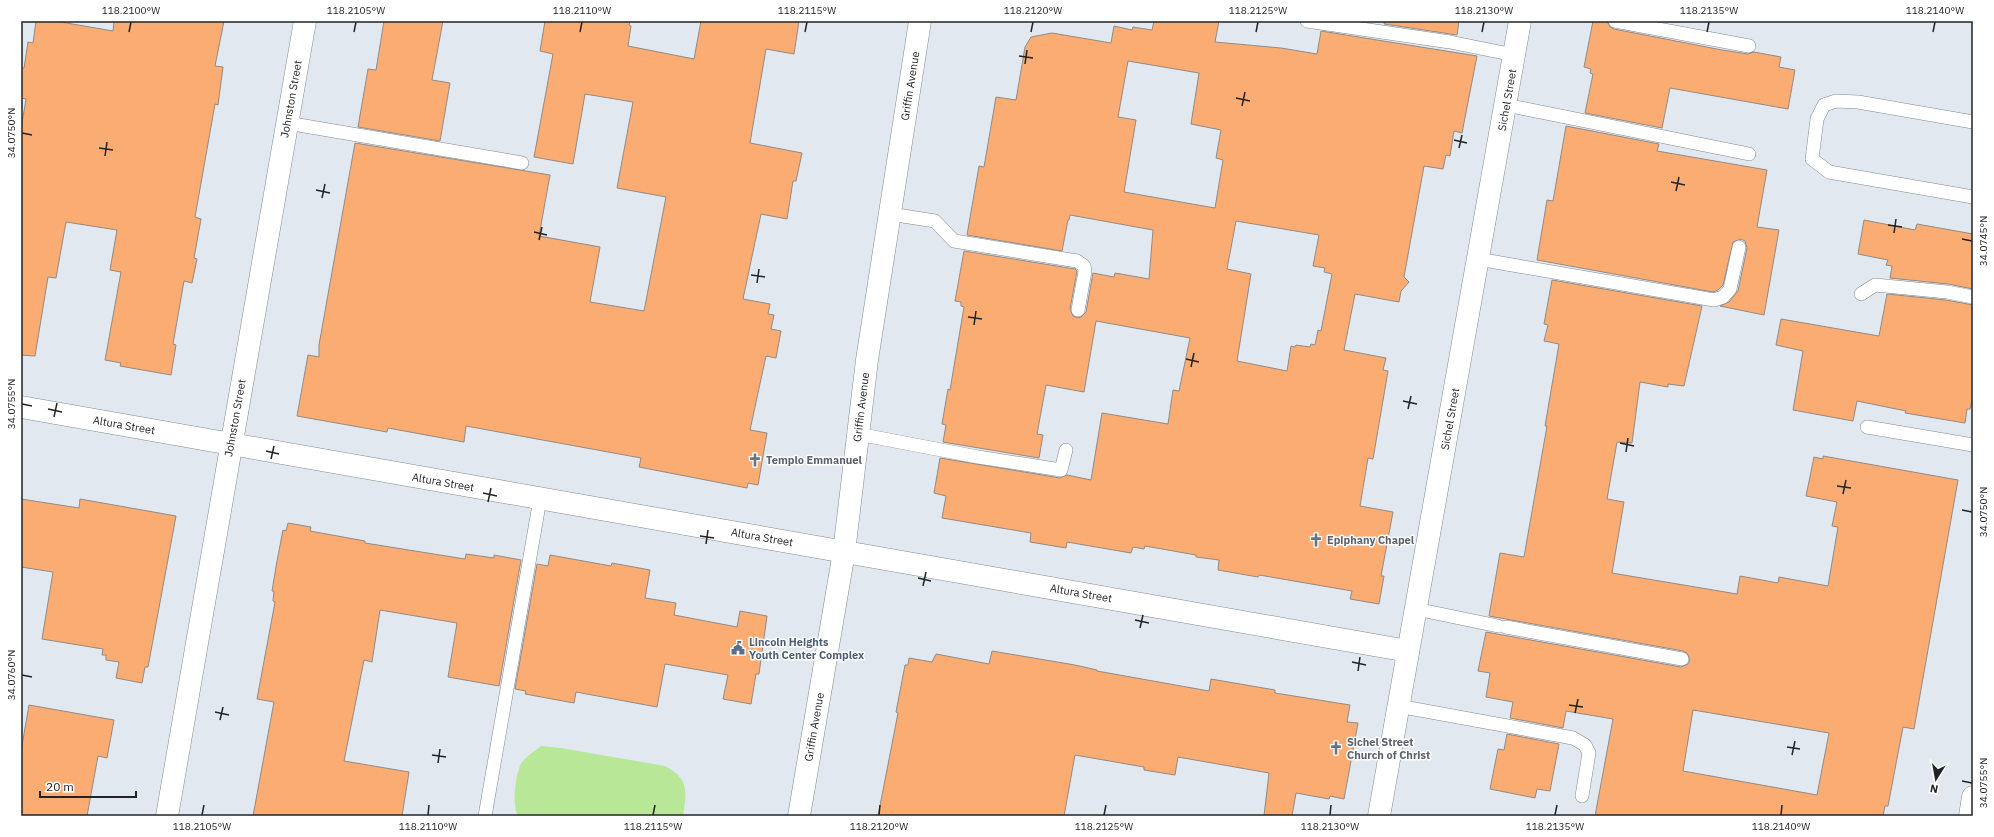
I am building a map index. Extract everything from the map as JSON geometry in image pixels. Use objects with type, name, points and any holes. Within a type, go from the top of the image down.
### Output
[{"type":"street","name":"Johnston Street","points":[[167,816],[305,21]]},
{"type":"street","name":"Griffin Avenue","points":[[799,816],[844,552],[867,360],[920,21]]},
{"type":"street","name":"Sichel Street","points":[[1379,816],[1520,21]]},
{"type":"street","name":"Altura Street","points":[[21,407],[1408,650]]},
{"type":"street","points":[[1970,816],[1973,797]]},
{"type":"lane","points":[[1307,21],[1450,42],[1514,55]]},
{"type":"lane","points":[[1615,21],[1749,46]]},
{"type":"lane","points":[[1973,122],[1858,102],[1836,101],[1824,105],[1818,119],[1812,159],[1829,172],[1973,197]]},
{"type":"lane","points":[[1506,105],[1749,154]]},
{"type":"lane","points":[[287,123],[522,163]]},
{"type":"lane","points":[[890,214],[934,221],[954,241],[1077,261],[1084,266],[1078,310]]},
{"type":"lane","points":[[1478,259],[1714,300],[1723,297],[1730,289],[1739,246]]},
{"type":"lane","points":[[1861,294],[1875,286],[1947,292],[1973,297]]},
{"type":"lane","points":[[1867,427],[1973,445]]},
{"type":"lane","points":[[858,434],[978,457],[1061,470],[1066,450]]},
{"type":"lane","points":[[485,816],[540,499]]},
{"type":"lane","points":[[1416,609],[1682,659]]},
{"type":"lane","points":[[1398,706],[1573,738],[1585,745],[1589,753],[1582,796]]},
{"type":"green space","points":[[541,746],[561,748],[665,766],[678,776],[684,786],[685,799],[683,816],[518,816],[515,799],[518,771],[521,763]]},
{"type":"building","points":[[36,21],[55,21],[113,31],[114,21],[224,21],[215,66],[223,67],[218,105],[215,104],[195,217],[201,219],[194,258],[197,259],[192,283],[184,281],[173,344],[176,345],[171,375],[120,366],[121,363],[105,360],[121,272],[110,270],[117,230],[66,222],[56,278],[48,277],[35,356],[21,355],[21,129],[26,99],[21,98],[21,68],[24,68],[28,42],[33,43]]},
{"type":"building","points":[[384,21],[443,21],[432,80],[450,83],[440,141],[358,127],[368,69],[376,70]]},
{"type":"building","points":[[545,21],[630,21],[629,25],[631,26],[628,46],[694,59],[701,21],[799,21],[794,54],[766,49],[750,143],[802,153],[796,181],[793,181],[787,219],[761,214],[743,299],[770,304],[768,314],[774,315],[771,329],[781,331],[776,358],[766,356],[750,430],[767,433],[758,485],[748,483],[747,488],[639,467],[641,458],[466,426],[464,442],[388,428],[387,432],[297,416],[308,355],[319,357],[319,345],[355,143],[550,175],[539,236],[600,247],[590,302],[644,311],[666,197],[617,188],[633,102],[585,94],[573,164],[534,157],[553,54],[540,51]]},
{"type":"building","points":[[1154,21],[1219,21],[1215,42],[1281,48],[1317,54],[1321,31],[1477,56],[1462,133],[1454,131],[1450,156],[1446,155],[1443,169],[1424,166],[1404,277],[1409,282],[1401,291],[1399,302],[1355,294],[1344,350],[1386,358],[1383,370],[1388,371],[1373,459],[1368,458],[1360,506],[1393,512],[1381,576],[1384,576],[1379,604],[1350,599],[1352,591],[1259,575],[1258,577],[1218,570],[1219,560],[1196,557],[1196,555],[1145,546],[1144,549],[1133,547],[1131,553],[1067,542],[1066,548],[1030,542],[1031,533],[942,518],[946,496],[934,493],[940,458],[1060,478],[1067,475],[1091,480],[1102,413],[1168,424],[1173,390],[1179,391],[1190,338],[1096,321],[1084,392],[1046,385],[1037,434],[1043,435],[1039,458],[943,442],[946,425],[942,424],[948,389],[950,390],[964,307],[961,306],[961,302],[955,301],[964,251],[1075,269],[1077,271],[1070,309],[1073,316],[1077,318],[1081,317],[1086,312],[1093,273],[1114,277],[1115,273],[1149,279],[1153,230],[1070,215],[1062,251],[967,235],[979,166],[984,167],[996,97],[1016,100],[1025,47],[1031,37],[1052,33],[1111,43],[1114,26],[1132,30],[1133,27],[1152,30]],"holes":[[[1128,61],[1199,73],[1191,124],[1221,130],[1216,158],[1223,160],[1215,208],[1124,192],[1136,120],[1118,117]],[[1236,221],[1319,235],[1313,266],[1325,268],[1324,272],[1332,274],[1321,331],[1318,330],[1315,345],[1311,344],[1310,347],[1296,345],[1295,347],[1291,346],[1287,371],[1237,361],[1251,274],[1227,269]]]},
{"type":"building","points":[[1385,21],[1459,21],[1457,35],[1384,24]]},
{"type":"building","points":[[1593,21],[1607,21],[1610,27],[1614,29],[1722,50],[1748,54],[1754,52],[1781,57],[1779,67],[1795,70],[1788,109],[1670,88],[1662,128],[1585,113],[1593,74],[1590,73],[1591,69],[1584,67]]},
{"type":"building","points":[[1566,126],[1659,144],[1657,151],[1767,170],[1757,227],[1779,230],[1764,315],[1720,306],[1729,302],[1738,291],[1747,248],[1745,241],[1741,239],[1733,242],[1723,285],[1718,290],[1713,292],[1537,260],[1547,200],[1553,201]]},
{"type":"building","points":[[1864,220],[1915,230],[1917,224],[1973,234],[1973,289],[1948,284],[1890,278],[1892,266],[1886,265],[1888,260],[1858,254]]},
{"type":"building","points":[[1552,280],[1702,306],[1684,386],[1668,384],[1668,387],[1640,382],[1632,443],[1617,442],[1607,499],[1624,502],[1612,573],[1737,594],[1740,576],[1778,583],[1779,577],[1828,586],[1838,527],[1832,526],[1837,502],[1806,496],[1814,457],[1823,459],[1823,456],[1958,480],[1914,729],[1903,727],[1888,806],[1885,806],[1883,816],[1595,816],[1613,719],[1566,711],[1563,728],[1510,718],[1513,702],[1486,697],[1490,673],[1478,671],[1486,632],[1681,667],[1688,664],[1690,660],[1687,653],[1683,651],[1489,616],[1500,553],[1524,557],[1547,426],[1545,426],[1559,344],[1544,341],[1548,325],[1544,324]],"holes":[[[1693,710],[1829,733],[1817,795],[1683,771]]]},
{"type":"building","points":[[1887,294],[1946,300],[1973,305],[1973,396],[1970,409],[1967,409],[1965,423],[1905,413],[1906,411],[1857,401],[1853,421],[1793,410],[1803,351],[1776,345],[1781,319],[1879,336]]},
{"type":"building","points":[[21,499],[79,508],[80,499],[176,516],[148,667],[145,667],[142,683],[116,678],[119,662],[106,660],[106,655],[102,655],[103,649],[42,639],[53,572],[21,567]]},
{"type":"building","points":[[288,523],[311,527],[310,531],[365,541],[365,543],[465,559],[466,554],[494,558],[494,555],[521,560],[499,686],[448,677],[457,623],[380,610],[372,662],[364,660],[344,761],[409,772],[402,816],[253,816],[274,702],[257,699],[275,602],[273,601],[274,591],[272,591],[277,561],[283,530],[286,531]]},
{"type":"building","points":[[550,555],[611,566],[612,563],[650,570],[645,598],[676,603],[674,615],[737,627],[740,611],[767,616],[759,674],[756,674],[751,704],[723,699],[728,675],[665,664],[657,707],[576,692],[574,703],[525,694],[526,691],[515,689],[537,564],[548,566]]},
{"type":"building","points":[[992,651],[1075,665],[1097,671],[1209,691],[1211,679],[1275,690],[1275,693],[1350,705],[1347,722],[1358,723],[1344,799],[1330,796],[1329,799],[1296,793],[1292,816],[1264,816],[1269,773],[1178,757],[1175,775],[1144,770],[1144,767],[1075,755],[1064,816],[878,816],[898,713],[896,712],[905,665],[908,665],[909,658],[932,662],[936,654],[989,664]]},
{"type":"building","points":[[29,705],[114,720],[107,758],[98,756],[87,816],[21,816],[21,751]]},
{"type":"building","points":[[1507,734],[1559,744],[1550,791],[1537,789],[1535,798],[1490,789],[1498,749],[1504,750]]},
{"type":"place","name":"Templo Emmanuel","points":[[755,460]]},
{"type":"place","name":"Epiphany Chapel","points":[[1316,540]]},
{"type":"place","name":"Lincoln Heights Youth Center Complex","points":[[738,648]]},
{"type":"place","name":"Sichel Street Church of Christ","points":[[1336,748]]}]
